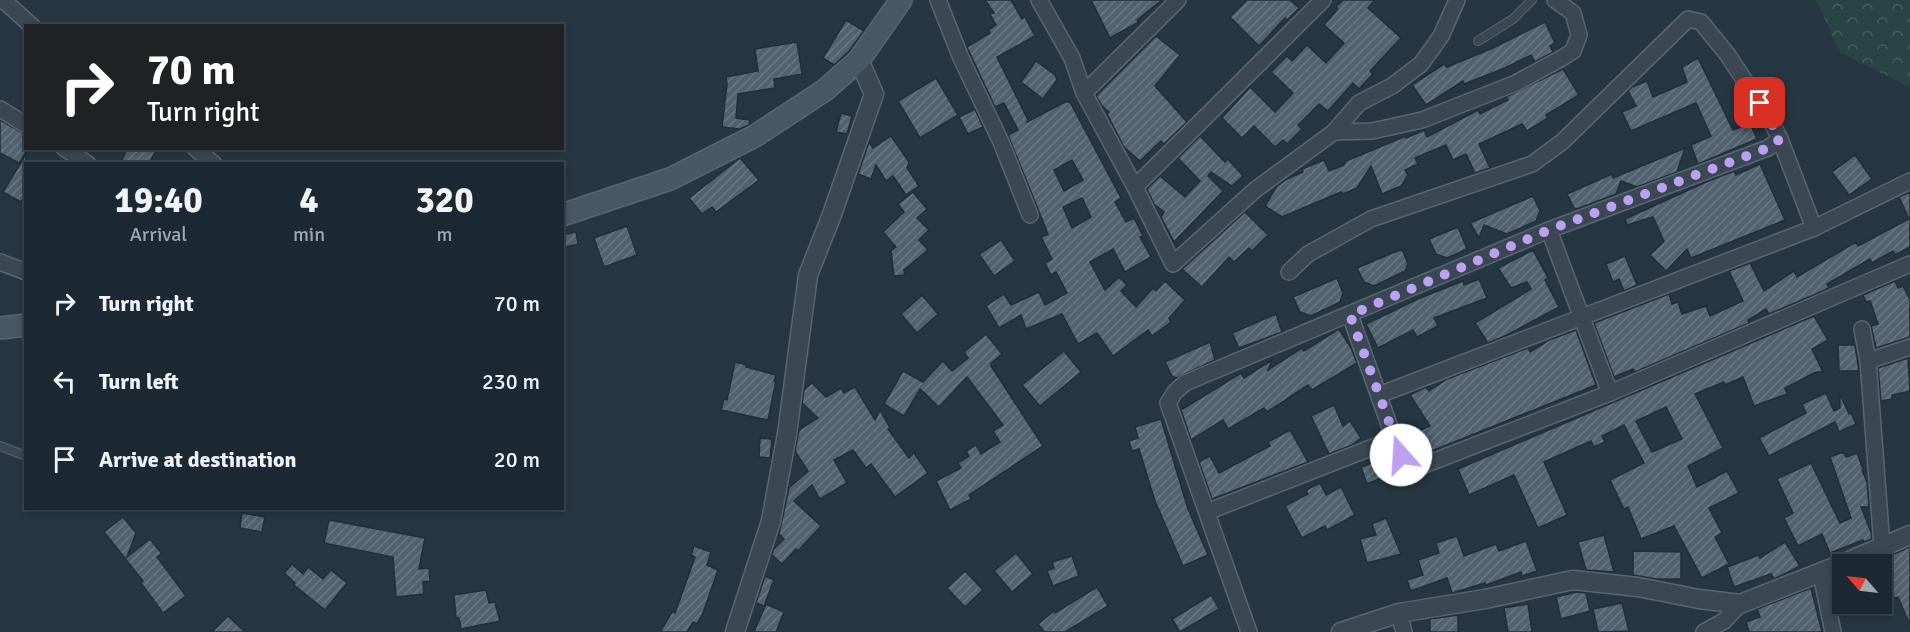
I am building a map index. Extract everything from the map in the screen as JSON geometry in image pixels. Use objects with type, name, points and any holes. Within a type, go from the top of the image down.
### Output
[{"type":"main road","points":[[564,214],[670,179],[755,136],[825,90],[859,60],[901,0]]},
{"type":"main road","points":[[0,328],[24,325]]},
{"type":"street","points":[[3,0],[30,24]]},
{"type":"street","points":[[938,0],[961,58],[1001,142],[1030,216]]},
{"type":"street","points":[[1040,0],[1072,58],[1084,93],[1135,187],[1173,264],[1255,190],[1334,132],[1359,103],[1392,86],[1421,64],[1441,36],[1457,0]]},
{"type":"street","points":[[1084,93],[1178,0]]},
{"type":"street","points":[[1135,187],[1323,0]]},
{"type":"street","points":[[1334,132],[1372,131],[1422,120],[1516,84],[1562,58],[1573,51],[1579,35],[1573,13],[1555,0]]},
{"type":"street","points":[[1289,272],[1308,254],[1371,219],[1532,164],[1562,142],[1688,19],[1701,22],[1727,54],[1770,119],[1814,228]]},
{"type":"street","points":[[735,632],[771,521],[787,434],[808,275],[831,218],[873,94],[859,60]]},
{"type":"street","points":[[0,109],[24,124]]},
{"type":"street","points":[[1249,632],[1168,403],[1175,392],[1185,383],[1549,230],[1768,148],[1780,139]]},
{"type":"street","points":[[67,150],[85,162]]},
{"type":"street","points":[[197,150],[212,162]]},
{"type":"street","points":[[1379,395],[1582,315],[1814,228],[1910,180]]},
{"type":"street","points":[[1549,230],[1610,393]]},
{"type":"street","points":[[0,262],[24,271]]},
{"type":"street","points":[[1350,315],[1396,438],[1406,472],[1610,393],[1910,264]]},
{"type":"street","points":[[1862,329],[1868,361],[1882,546]]},
{"type":"street","points":[[1868,361],[1910,347]]},
{"type":"street","points":[[1207,512],[1396,438]]},
{"type":"street","points":[[1864,554],[1910,535]]},
{"type":"street","points":[[1704,632],[1724,621],[1740,604],[1832,569]]},
{"type":"street","points":[[1821,574],[1833,632]]},
{"type":"street","points":[[1341,632],[1399,613],[1485,599],[1573,580],[1638,587],[1740,604]]},
{"type":"street","points":[[1399,613],[1404,632]]},
{"type":"lane","points":[[1478,41],[1513,19],[1532,0]]},
{"type":"lane","points":[[0,446],[24,455]]},
{"type":"green space","points":[[1816,0],[1910,0],[1910,87],[1840,53]]},
{"type":"building","points":[[985,0],[1011,0],[1022,19],[1025,17],[1035,36],[997,57],[1027,122],[1065,102],[1070,102],[1121,198],[1115,202],[1126,222],[1134,218],[1143,236],[1140,237],[1151,257],[1125,272],[1113,249],[1090,262],[1105,290],[1119,277],[1127,285],[1121,291],[1136,307],[1153,288],[1156,291],[1165,281],[1185,300],[1169,318],[1171,322],[1152,336],[1148,330],[1113,356],[1097,333],[1078,344],[1062,314],[1026,329],[1021,315],[999,328],[986,306],[1004,294],[1011,305],[1039,292],[1045,305],[1067,293],[1056,272],[1051,275],[1045,263],[1052,259],[1041,237],[1048,234],[1008,135],[1018,130],[1004,103],[995,107],[967,47],[990,33],[988,30],[996,25],[990,14],[994,13]],"holes":[[[1072,160],[1083,180],[1064,191],[1054,170]],[[1082,198],[1091,217],[1072,228],[1063,207]]]},
{"type":"building","points":[[1091,0],[1162,0],[1137,20],[1139,22],[1110,38]]},
{"type":"building","points":[[1247,0],[1290,0],[1299,8],[1287,20],[1285,18],[1259,46],[1230,17]]},
{"type":"building","points":[[1343,0],[1375,0],[1368,8],[1401,38],[1370,71],[1373,74],[1359,89],[1353,83],[1328,111],[1319,104],[1298,125],[1302,129],[1287,144],[1283,140],[1275,147],[1254,126],[1242,138],[1222,118],[1250,87],[1275,112],[1293,93],[1271,72],[1287,56],[1292,61],[1307,45],[1326,63],[1344,43],[1324,25]]},
{"type":"building","points":[[846,20],[864,31],[849,51],[834,65],[823,58]]},
{"type":"building","points":[[1545,22],[1555,43],[1550,46],[1553,52],[1535,62],[1531,55],[1464,84],[1463,81],[1426,105],[1412,85],[1444,64],[1447,67],[1493,48]]},
{"type":"building","points":[[1156,36],[1180,55],[1155,86],[1187,122],[1164,144],[1161,141],[1140,161],[1124,147],[1107,114],[1109,112],[1096,96]]},
{"type":"building","points":[[797,42],[802,74],[774,79],[775,88],[738,94],[736,118],[750,120],[749,125],[740,129],[722,127],[726,77],[758,71],[755,49]]},
{"type":"building","points":[[1698,58],[1733,130],[1750,123],[1757,139],[1698,164],[1691,145],[1711,136],[1696,103],[1631,131],[1622,112],[1636,106],[1628,91],[1632,87],[1647,81],[1653,97],[1687,82],[1682,67]]},
{"type":"building","points":[[1036,61],[1055,75],[1057,80],[1043,99],[1021,82]]},
{"type":"building","points":[[1563,69],[1579,95],[1546,115],[1548,118],[1527,131],[1522,124],[1479,144],[1490,168],[1475,173],[1466,154],[1453,160],[1446,145],[1415,158],[1418,164],[1405,170],[1408,175],[1401,186],[1382,194],[1371,166],[1357,188],[1343,194],[1341,192],[1282,217],[1265,206],[1277,186],[1303,172],[1302,169],[1324,160],[1329,171],[1344,165],[1346,161],[1406,136],[1406,138],[1424,130],[1427,137],[1478,110],[1480,114],[1508,100],[1506,97]]},
{"type":"building","points":[[936,78],[958,115],[920,138],[898,101]]},
{"type":"building","points":[[975,109],[983,127],[968,134],[959,117]]},
{"type":"building","points":[[841,113],[852,116],[847,134],[836,132]]},
{"type":"building","points":[[0,120],[24,134],[26,152],[19,163],[0,153]]},
{"type":"building","points":[[891,136],[909,162],[907,168],[919,186],[906,195],[893,176],[886,181],[876,165],[871,179],[858,174],[869,142],[873,148]]},
{"type":"building","points":[[1200,136],[1225,162],[1228,159],[1243,176],[1232,186],[1211,172],[1208,176],[1223,191],[1174,242],[1161,217],[1164,212],[1154,204],[1147,189],[1160,176],[1185,197],[1200,181],[1178,158]]},
{"type":"building","points":[[1685,148],[1677,172],[1637,187],[1621,181],[1616,194],[1577,209],[1574,208],[1567,194],[1612,174],[1613,178]]},
{"type":"building","points":[[127,150],[156,150],[150,162],[121,162]]},
{"type":"building","points":[[26,154],[24,198],[21,202],[3,192]]},
{"type":"building","points":[[1855,155],[1872,179],[1849,195],[1832,172]]},
{"type":"building","points":[[740,158],[759,180],[716,212],[712,207],[702,214],[689,198]]},
{"type":"building","points":[[1760,164],[1785,220],[1691,258],[1687,249],[1666,271],[1650,255],[1664,241],[1653,217],[1627,225],[1625,219],[1706,182],[1734,171],[1736,175]]},
{"type":"building","points":[[913,192],[927,209],[917,218],[929,230],[919,240],[928,250],[904,270],[905,275],[894,276],[891,251],[896,247],[883,232],[904,212],[898,204]]},
{"type":"building","points":[[1910,192],[1910,247],[1895,255],[1893,251],[1872,263],[1870,259],[1827,284],[1829,287],[1823,291],[1769,314],[1766,309],[1748,320],[1749,323],[1635,372],[1633,369],[1614,377],[1594,323],[1669,294],[1672,304],[1678,302],[1682,314],[1706,306],[1710,316],[1743,301],[1729,271],[1750,263],[1764,291],[1794,271],[1797,277],[1856,242],[1858,246],[1909,219],[1899,197]]},
{"type":"building","points":[[1533,196],[1540,211],[1536,221],[1507,234],[1484,225],[1479,238],[1470,223]]},
{"type":"building","points":[[1245,212],[1268,235],[1252,251],[1249,248],[1234,262],[1229,257],[1202,287],[1182,269]]},
{"type":"building","points":[[627,226],[637,255],[604,267],[594,238]]},
{"type":"building","points":[[1458,227],[1467,249],[1447,258],[1436,254],[1429,239]]},
{"type":"building","points":[[576,232],[578,244],[564,248],[564,235]]},
{"type":"building","points":[[1001,240],[1015,261],[994,276],[979,254]]},
{"type":"building","points":[[1402,249],[1408,264],[1405,271],[1374,286],[1364,282],[1357,268]]},
{"type":"building","points":[[1533,250],[1548,278],[1545,280],[1559,307],[1488,343],[1475,323],[1531,289],[1527,282],[1511,288],[1498,268]]},
{"type":"building","points":[[1625,256],[1637,285],[1624,291],[1619,279],[1613,282],[1606,264]]},
{"type":"building","points":[[1337,278],[1343,293],[1340,302],[1311,316],[1300,312],[1293,297]]},
{"type":"building","points":[[1479,279],[1487,298],[1434,318],[1438,326],[1417,337],[1413,330],[1378,348],[1366,324],[1420,298],[1463,281],[1464,285]]},
{"type":"building","points":[[1895,281],[1898,288],[1903,286],[1910,300],[1910,337],[1876,348],[1871,326],[1878,324],[1870,301],[1866,302],[1863,295]]},
{"type":"building","points":[[922,295],[938,314],[917,333],[901,314]]},
{"type":"building","points":[[1276,314],[1282,332],[1239,348],[1232,333]]},
{"type":"building","points":[[1814,316],[1828,340],[1812,349],[1823,372],[1816,372],[1785,388],[1787,394],[1754,406],[1743,377],[1695,394],[1723,448],[1688,466],[1697,487],[1727,471],[1739,493],[1709,508],[1722,533],[1715,537],[1729,564],[1702,578],[1674,526],[1641,539],[1628,507],[1624,509],[1610,480],[1644,463],[1624,425],[1602,436],[1605,442],[1594,447],[1591,441],[1544,462],[1567,515],[1538,528],[1514,475],[1469,495],[1458,469]],"holes":[[[1666,407],[1682,439],[1652,452],[1636,421]]]},
{"type":"building","points":[[1339,329],[1357,363],[1312,390],[1308,385],[1267,412],[1264,408],[1228,429],[1223,420],[1191,440],[1181,410],[1241,373],[1244,378],[1272,360],[1268,370],[1302,348],[1304,351]]},
{"type":"building","points":[[1576,330],[1596,385],[1412,459],[1405,437],[1430,426],[1410,395],[1426,387],[1429,391],[1447,379],[1528,348],[1530,352],[1549,340]]},
{"type":"building","points":[[986,334],[1002,354],[991,363],[991,366],[1043,446],[969,495],[971,499],[950,510],[936,481],[961,468],[958,463],[969,456],[966,451],[976,445],[981,454],[1000,442],[993,431],[1003,425],[967,377],[939,407],[920,389],[904,416],[884,404],[903,371],[923,382],[943,361],[952,371],[968,358],[964,352]]},
{"type":"building","points":[[1210,342],[1215,360],[1176,378],[1172,376],[1165,362]]},
{"type":"building","points":[[1838,345],[1855,345],[1859,371],[1839,371]]},
{"type":"building","points":[[1064,351],[1081,372],[1040,406],[1022,385]]},
{"type":"building","points":[[1908,358],[1910,391],[1892,395],[1892,399],[1881,401],[1878,368]]},
{"type":"building","points":[[735,362],[776,375],[768,420],[721,410],[724,399],[727,400]]},
{"type":"building","points":[[812,383],[826,397],[841,388],[844,393],[855,387],[875,420],[880,410],[890,428],[888,429],[909,458],[914,453],[928,473],[895,497],[871,464],[866,468],[853,450],[834,460],[847,483],[820,499],[812,485],[794,501],[821,526],[798,551],[796,549],[782,564],[772,555],[773,550],[784,539],[779,534],[789,488],[808,471],[795,451],[799,430],[818,418],[802,403],[804,390]]},
{"type":"building","points":[[1826,393],[1834,411],[1840,408],[1840,394],[1856,424],[1839,432],[1835,422],[1769,456],[1759,438],[1806,413],[1802,404]]},
{"type":"building","points":[[1334,405],[1343,426],[1350,421],[1361,438],[1352,445],[1329,454],[1311,416]]},
{"type":"building","points":[[1161,419],[1188,509],[1208,555],[1183,566],[1155,501],[1139,449],[1132,451],[1129,441],[1138,438],[1135,427]]},
{"type":"building","points":[[1290,430],[1308,462],[1212,499],[1199,462],[1210,456],[1219,473],[1270,446],[1268,442]]},
{"type":"building","points":[[760,438],[772,439],[770,458],[759,457]]},
{"type":"building","points":[[1844,453],[1846,457],[1857,453],[1863,469],[1867,482],[1869,507],[1861,507],[1872,539],[1864,542],[1863,540],[1830,553],[1822,534],[1798,546],[1784,518],[1793,513],[1777,479],[1811,463],[1840,523],[1851,518],[1830,457]]},
{"type":"building","points":[[1385,458],[1391,474],[1367,484],[1361,467]]},
{"type":"building","points":[[1320,483],[1326,495],[1341,487],[1355,515],[1327,530],[1325,526],[1302,538],[1285,506],[1308,494],[1306,490]]},
{"type":"building","points":[[242,513],[265,517],[262,532],[240,528]]},
{"type":"building","points":[[123,517],[136,533],[127,557],[150,539],[162,554],[157,557],[186,596],[163,613],[141,583],[143,581],[104,532]]},
{"type":"building","points":[[1386,518],[1401,554],[1367,563],[1360,539],[1376,535],[1372,524]]},
{"type":"building","points":[[329,520],[425,538],[419,569],[429,568],[430,581],[423,582],[424,594],[396,597],[393,557],[324,543]]},
{"type":"building","points":[[1604,535],[1614,572],[1586,570],[1578,542]]},
{"type":"building","points":[[1457,536],[1464,556],[1496,544],[1499,551],[1526,541],[1537,571],[1522,576],[1521,572],[1486,585],[1485,583],[1452,593],[1447,578],[1411,591],[1407,580],[1423,575],[1418,560],[1439,553],[1436,543]]},
{"type":"building","points":[[1785,542],[1800,566],[1774,579],[1771,574],[1734,587],[1727,567],[1759,555],[1760,558]]},
{"type":"building","points":[[694,546],[711,552],[707,565],[718,570],[703,613],[697,624],[693,622],[687,632],[660,632],[672,612],[675,613],[695,557],[691,555]]},
{"type":"building","points":[[1910,547],[1910,625],[1898,597],[1892,598],[1892,555]]},
{"type":"building","points":[[1633,551],[1681,552],[1681,579],[1656,579],[1633,575]]},
{"type":"building","points":[[1016,553],[1033,574],[1012,592],[994,571]]},
{"type":"building","points":[[1072,556],[1079,576],[1053,586],[1047,571],[1054,568],[1052,562]]},
{"type":"building","points":[[292,564],[303,574],[308,567],[323,579],[331,570],[347,583],[325,610],[294,585],[295,583],[284,573]]},
{"type":"building","points":[[965,571],[983,590],[965,607],[947,588]]},
{"type":"building","points":[[765,576],[774,580],[764,606],[756,603]]},
{"type":"building","points":[[1097,587],[1108,606],[1065,632],[1045,632],[1038,624],[1054,611],[1055,613]]},
{"type":"building","points":[[1811,588],[1822,632],[1749,632],[1746,622],[1760,617],[1757,609]]},
{"type":"building","points":[[486,590],[489,603],[495,602],[500,621],[461,629],[459,618],[456,618],[454,595]]},
{"type":"building","points":[[1577,592],[1586,593],[1590,611],[1561,619],[1556,597]]},
{"type":"building","points":[[1211,595],[1219,609],[1180,632],[1172,619]]},
{"type":"building","points":[[1622,603],[1629,631],[1598,632],[1593,609]]},
{"type":"building","points":[[766,604],[784,612],[776,632],[754,632]]},
{"type":"building","points":[[1528,604],[1532,632],[1508,632],[1504,608]]},
{"type":"building","points":[[1458,615],[1458,632],[1430,632],[1430,619]]},
{"type":"building","points":[[228,616],[245,632],[212,632]]},
{"type":"route","points":[[1401,455],[1350,315],[1549,230],[1768,148],[1780,139],[1760,103]]}]
